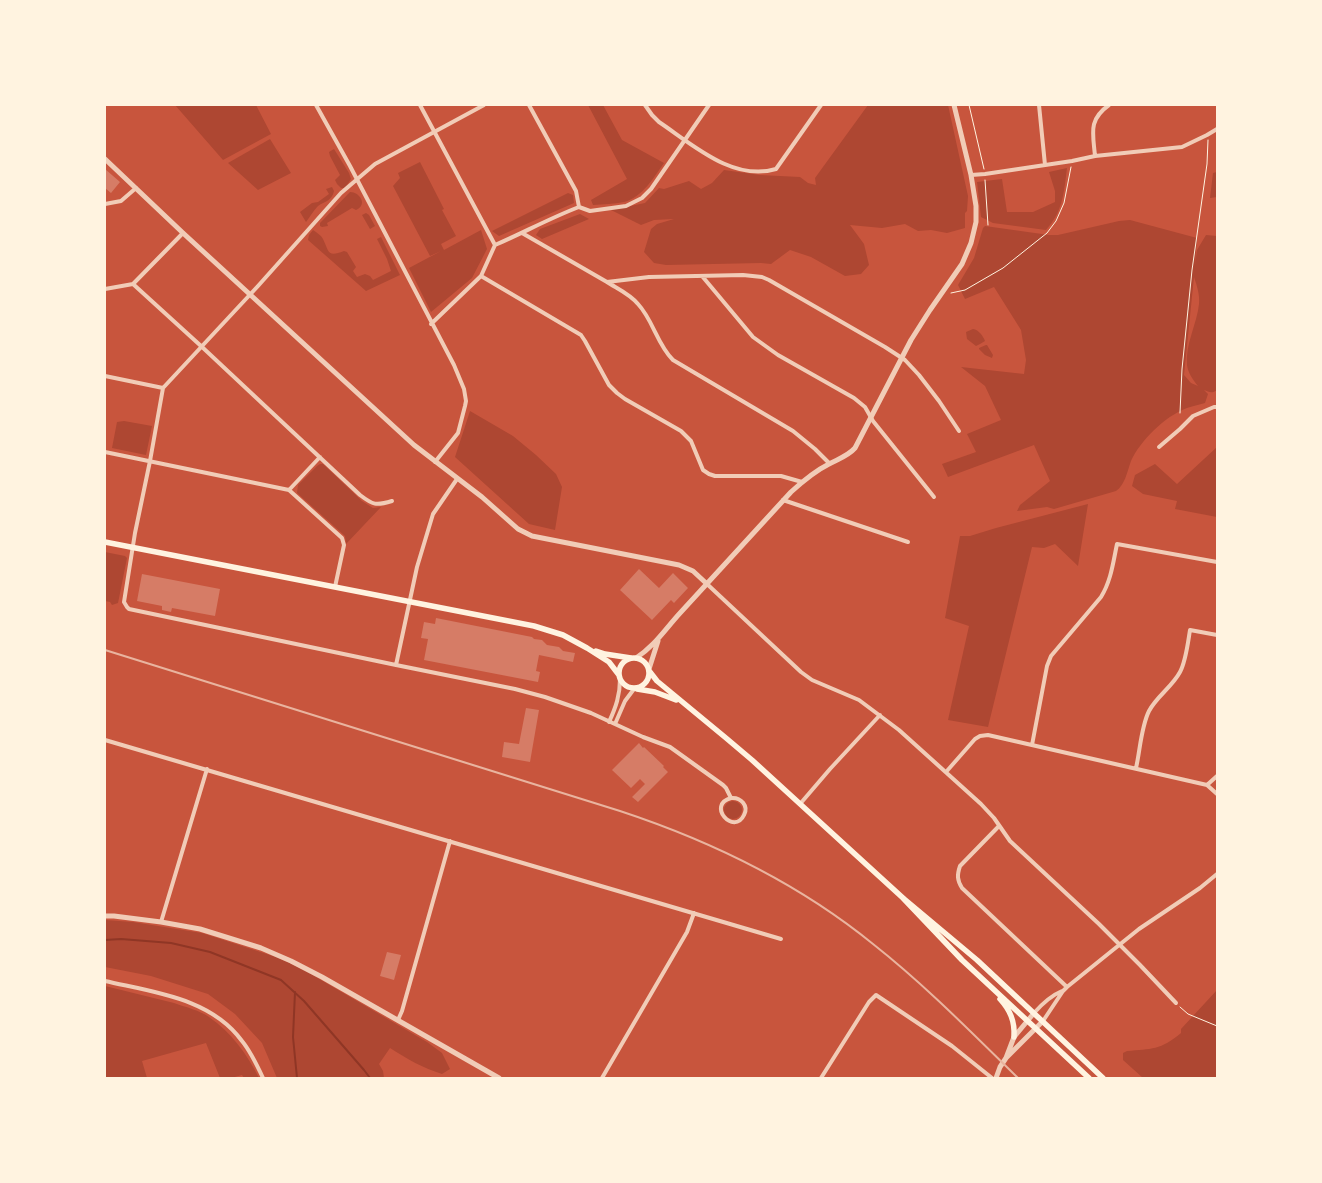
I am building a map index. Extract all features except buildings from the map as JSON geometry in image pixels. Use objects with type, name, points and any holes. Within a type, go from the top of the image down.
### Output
[{"type":"main road","points":[[105,542],[534,626],[563,636],[587,648],[609,662],[625,686],[655,692],[682,702]]},
{"type":"main road","points":[[587,648],[605,654],[633,658],[646,663],[649,671],[657,681],[726,738],[911,906],[967,951],[1103,1078]]},
{"type":"main road","points":[[619,677],[620,666],[623,662],[633,658]]},
{"type":"main road","points":[[635,689],[648,681],[649,671]]},
{"type":"main road","points":[[911,906],[953,951],[1089,1078]]},
{"type":"main road","points":[[980,976],[986,986],[1010,1012],[1014,1025],[1014,1037]]},
{"type":"street","points":[[316,105],[357,180],[461,380],[466,401],[458,433],[435,462]]},
{"type":"street","points":[[420,105],[495,245]]},
{"type":"street","points":[[484,105],[375,164],[341,194],[162,388],[124,602],[129,609],[396,666],[516,689],[573,707],[670,747],[723,785],[731,798]]},
{"type":"street","points":[[529,105],[576,191],[579,206]]},
{"type":"street","points":[[645,105],[659,122],[719,162],[731,167],[754,172],[766,172],[776,169],[821,105]]},
{"type":"street","points":[[432,324],[481,276],[495,245],[579,206],[590,211],[626,206],[642,198],[651,189],[709,105]]},
{"type":"street","points":[[633,658],[645,652],[660,638],[783,500],[802,482],[830,463],[851,453],[855,448],[901,358],[922,322],[962,264],[970,248],[976,215],[975,198],[954,105]]},
{"type":"street","points":[[1039,105],[1045,164]]},
{"type":"street","points":[[1095,156],[1093,129],[1094,121],[1098,114],[1109,105]]},
{"type":"street","points":[[970,175],[1072,161],[1095,156],[1182,147],[1217,129]]},
{"type":"street","points":[[105,159],[183,233],[410,441],[435,462],[482,497],[511,524],[524,533],[532,536],[679,565],[693,571],[801,672],[812,680],[859,700],[880,715],[899,730],[981,804],[1004,834],[1019,850],[1119,944],[1176,1003]]},
{"type":"street","points":[[105,204],[121,201],[136,188]]},
{"type":"street","points":[[105,289],[133,284],[183,233]]},
{"type":"street","points":[[522,233],[631,297],[643,310],[666,353],[672,360],[793,431],[810,444],[830,463]]},
{"type":"street","points":[[607,282],[649,277],[743,275],[762,277],[878,343],[901,358],[920,375],[960,432]]},
{"type":"street","points":[[481,276],[581,335],[609,385],[625,398],[688,436],[703,470],[709,474],[715,476],[781,476],[802,482]]},
{"type":"street","points":[[702,276],[753,337],[778,355],[854,398],[864,407],[934,497]]},
{"type":"street","points":[[133,284],[202,346],[367,500],[373,504],[392,501]]},
{"type":"street","points":[[105,376],[162,388]]},
{"type":"street","points":[[1159,447],[1193,416],[1217,407]]},
{"type":"street","points":[[105,452],[289,490],[342,538],[344,545],[335,587]]},
{"type":"street","points":[[289,490],[320,457]]},
{"type":"street","points":[[396,666],[417,566],[433,514],[457,479]]},
{"type":"street","points":[[783,500],[908,542]]},
{"type":"street","points":[[1032,745],[1047,666],[1051,656],[1101,598],[1110,578],[1117,544],[1217,562]]},
{"type":"street","points":[[1136,768],[1146,718],[1150,709],[1181,671],[1190,630],[1217,635]]},
{"type":"street","points":[[649,671],[660,638]]},
{"type":"street","points":[[609,722],[616,708],[619,695],[619,677]]},
{"type":"street","points":[[615,724],[625,701],[635,689]]},
{"type":"street","points":[[800,804],[880,715]]},
{"type":"street","points":[[946,772],[975,739],[980,736],[988,735],[1207,785],[1217,794]]},
{"type":"street","points":[[105,740],[781,939]]},
{"type":"street","points":[[161,922],[207,770]]},
{"type":"street","points":[[1207,785],[1217,776]]},
{"type":"street","points":[[731,798],[741,800],[746,810],[743,818],[736,822],[728,821],[721,812],[725,800],[731,798]]},
{"type":"street","points":[[998,826],[960,866],[957,873],[958,882],[962,888],[1067,987]]},
{"type":"street","points":[[398,1020],[450,841]]},
{"type":"street","points":[[996,1078],[1000,1067],[1006,1058],[1043,1021],[1067,987],[1119,944],[1200,888],[1217,874]]},
{"type":"street","points":[[602,1078],[687,932],[694,913]]},
{"type":"street","points":[[105,916],[161,922],[200,929],[261,948],[292,961],[322,977],[499,1078]]},
{"type":"street","points":[[105,981],[190,1002],[211,1012],[223,1021],[242,1040],[252,1055],[263,1078]]},
{"type":"street","points":[[1006,1058],[1014,1037],[1034,1013],[1054,994],[1063,991]]},
{"type":"street","points":[[821,1078],[869,1002],[876,995],[952,1046],[992,1078]]},
{"type":"path","points":[[969,105],[974,133],[985,174],[988,225]]},
{"type":"path","points":[[1180,413],[1183,362],[1194,248],[1204,191],[1208,152],[1207,135]]},
{"type":"path","points":[[951,293],[965,290],[1003,268],[1047,233],[1056,221],[1064,203],[1072,161]]},
{"type":"path","points":[[1176,1003],[1188,1014],[1217,1026]]},
{"type":"shaded area","points":[[175,105],[256,105],[271,134],[223,160]]},
{"type":"shaded area","points":[[588,105],[603,105],[622,140],[664,163],[652,180],[637,196],[624,202],[593,205],[591,200],[627,179]]},
{"type":"shaded area","points":[[868,105],[948,105],[968,196],[967,211],[965,213],[965,228],[947,233],[931,230],[918,231],[905,224],[882,228],[850,225],[864,244],[869,265],[861,274],[845,276],[811,257],[790,250],[771,264],[666,265],[654,263],[644,252],[651,229],[657,224],[674,219],[654,220],[641,225],[611,210],[645,203],[659,188],[664,189],[689,181],[701,189],[712,183],[724,170],[760,175],[800,177],[808,183],[816,185],[815,178]]},
{"type":"shaded area","points":[[270,139],[291,173],[258,190],[228,163]]},
{"type":"shaded area","points":[[334,149],[349,173],[351,179],[345,188],[341,188],[335,180],[340,175],[329,152]]},
{"type":"shaded area","points":[[420,162],[444,209],[442,210],[456,236],[441,244],[444,250],[481,230],[487,249],[472,278],[431,312],[409,268],[441,251],[430,256],[393,186],[400,178],[398,173]]},
{"type":"shaded area","points":[[1067,168],[1064,191],[1059,209],[1055,218],[1046,230],[993,223],[981,217],[977,182],[1002,179],[1007,212],[1033,212],[1055,202],[1055,191],[1049,172]]},
{"type":"shaded area","points":[[1217,172],[1217,197],[1210,198],[1213,173]]},
{"type":"shaded area","points":[[332,187],[334,191],[332,197],[318,206],[306,222],[300,212],[312,203],[318,202],[329,194],[326,189]]},
{"type":"shaded area","points":[[350,192],[357,194],[361,199],[362,205],[360,208],[356,210],[352,208],[327,223],[328,226],[320,226],[320,223]]},
{"type":"shaded area","points":[[568,193],[573,195],[574,203],[499,236],[492,231]]},
{"type":"shaded area","points":[[366,213],[369,215],[375,226],[370,229],[362,215]]},
{"type":"shaded area","points":[[580,214],[589,219],[542,239],[536,235],[540,229]]},
{"type":"shaded area","points":[[1130,220],[1197,238],[1195,265],[1197,250],[1206,235],[1217,236],[1217,390],[1209,392],[1204,390],[1208,394],[1205,403],[1189,407],[1179,412],[1170,417],[1154,430],[1140,445],[1135,453],[1124,482],[1116,491],[1054,509],[1047,507],[1017,511],[1020,505],[1050,481],[1034,445],[948,477],[942,464],[976,452],[967,434],[1001,420],[985,386],[961,367],[1024,374],[1026,360],[1021,330],[994,287],[965,299],[958,285],[974,258],[983,228],[985,226],[1058,235],[1119,221]],"holes":[[[1194,277],[1199,294],[1199,304],[1189,342],[1187,365],[1188,371],[1198,386],[1191,383],[1184,375]]]},
{"type":"shaded area","points":[[313,230],[322,238],[329,252],[334,254],[344,251],[347,252],[356,267],[353,271],[357,277],[365,274],[370,276],[373,280],[391,271],[377,239],[381,237],[400,275],[366,291],[308,240],[309,235]]},
{"type":"shaded area","points":[[973,329],[983,337],[985,341],[976,346],[967,339],[966,332]]},
{"type":"shaded area","points":[[986,345],[993,355],[992,358],[985,355],[979,349]]},
{"type":"shaded area","points":[[470,411],[513,436],[556,474],[562,487],[555,530],[529,524],[455,457]]},
{"type":"shaded area","points":[[124,421],[152,426],[146,455],[112,448],[117,422]]},
{"type":"shaded area","points":[[1217,447],[1217,517],[1175,509],[1177,501],[1143,494],[1132,486],[1135,475],[1155,464],[1177,484]]},
{"type":"shaded area","points":[[320,464],[323,464],[362,501],[373,508],[381,507],[346,544],[345,536],[297,493],[298,485]]},
{"type":"shaded area","points":[[1088,504],[1078,566],[1055,544],[1044,548],[1032,547],[988,727],[948,720],[969,626],[945,618],[960,536],[970,536]]},
{"type":"shaded area","points":[[105,552],[125,556],[127,558],[118,603],[112,605],[110,602],[105,601]]},
{"type":"shaded area","points":[[733,801],[739,804],[742,810],[739,816],[733,819],[727,816],[724,810],[727,804]]},
{"type":"shaded area","points":[[105,920],[133,922],[202,933],[279,958],[304,970],[427,1042],[442,1053],[450,1069],[442,1074],[435,1072],[415,1063],[390,1048],[379,1064],[383,1071],[384,1078],[277,1078],[262,1043],[235,1014],[208,994],[151,976],[105,967]]},
{"type":"shaded area","points":[[105,986],[174,1003],[205,1015],[224,1029],[238,1044],[259,1078],[244,1078],[242,1075],[231,1078],[220,1078],[206,1043],[142,1061],[147,1078],[105,1078]]},
{"type":"shaded area","points":[[1217,990],[1217,1078],[1143,1078],[1123,1060],[1123,1053],[1127,1051],[1156,1048],[1174,1039],[1181,1033],[1181,1029]]},
{"type":"waterway","points":[[105,940],[121,939],[171,943],[210,952],[281,980],[304,1001],[370,1078]]},
{"type":"waterway","points":[[295,992],[293,1037],[297,1078]]},
{"type":"railway","points":[[105,650],[620,811],[720,850],[784,883],[815,902],[873,944],[947,1009],[1018,1078]]}]
